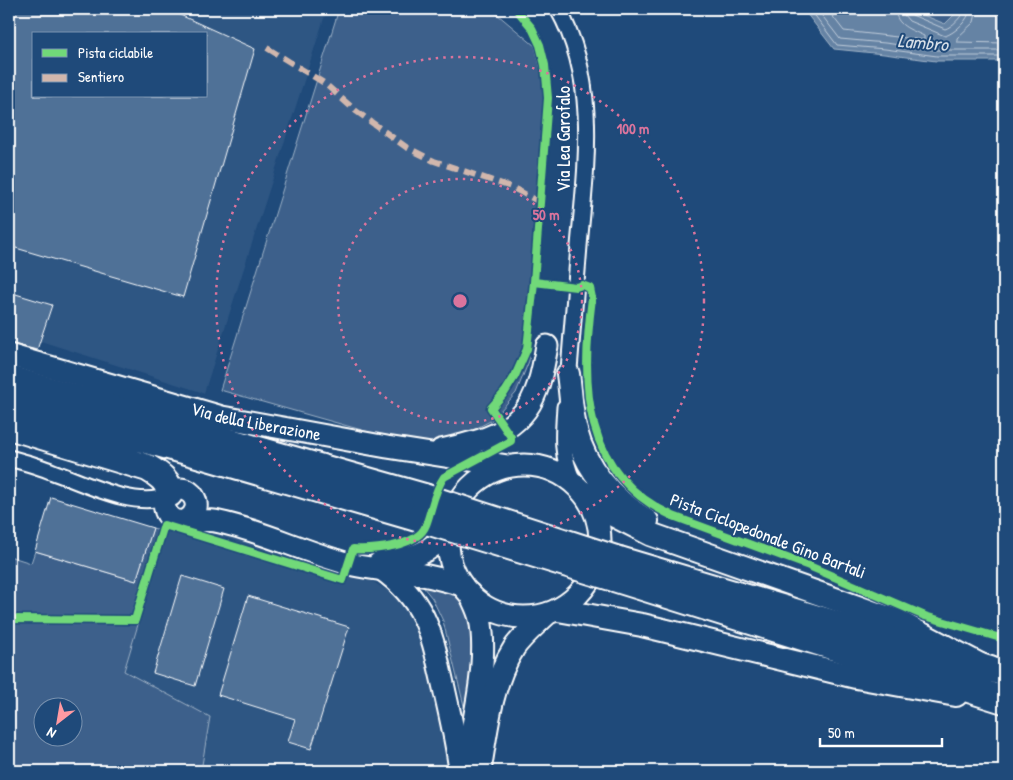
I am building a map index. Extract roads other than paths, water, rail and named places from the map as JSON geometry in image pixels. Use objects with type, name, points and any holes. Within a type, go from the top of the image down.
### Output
[{"type":"highway","points":[[9,379],[617,569],[1004,702]]},
{"type":"highway","points":[[9,403],[194,453],[420,507]]},
{"type":"highway","points":[[9,426],[148,468],[164,480],[178,505]]},
{"type":"highway","points":[[617,569],[997,673]]},
{"type":"main road","points":[[426,453],[482,441],[506,429],[518,419],[530,406],[537,391],[547,346]]},
{"type":"main road","name":"Via della Liberazione","points":[[9,355],[222,416],[508,466]]},
{"type":"main road","points":[[568,374],[576,432],[584,453],[608,489],[626,507],[653,526],[744,568]]},
{"type":"main road","points":[[462,771],[479,687],[482,646],[479,615],[452,565],[449,552],[449,530],[457,504],[467,490],[489,473],[508,466],[519,464],[537,465],[562,474],[603,510],[631,526],[744,568],[898,621],[997,673]]},
{"type":"main road","points":[[480,771],[490,713],[506,662],[515,646],[553,612],[572,601],[592,578],[597,565],[601,546],[600,526],[594,508],[578,487]]},
{"type":"main road","points":[[178,505],[215,521],[242,528],[348,564],[432,576],[466,590],[490,609],[504,614],[526,617],[553,612],[642,625],[856,677],[1004,702]]},
{"type":"main road","points":[[359,566],[413,557],[426,552],[440,541],[449,530]]},
{"type":"main road","points":[[381,570],[391,576],[408,594],[418,607],[429,629],[462,771]]},
{"type":"street","name":"Via Lea Garofalo","points":[[558,9],[575,48],[584,80],[587,113],[586,171],[563,450],[566,466],[578,487]]},
{"type":"street","points":[[9,458],[52,471],[109,493],[149,500],[163,498],[178,505]]},
{"type":"street","points":[[109,493],[178,505]]},
{"type":"water","name":"Lambro","points":[[803,9],[909,9],[945,24],[960,9],[1004,9],[1004,61],[936,61],[834,49]]}]
